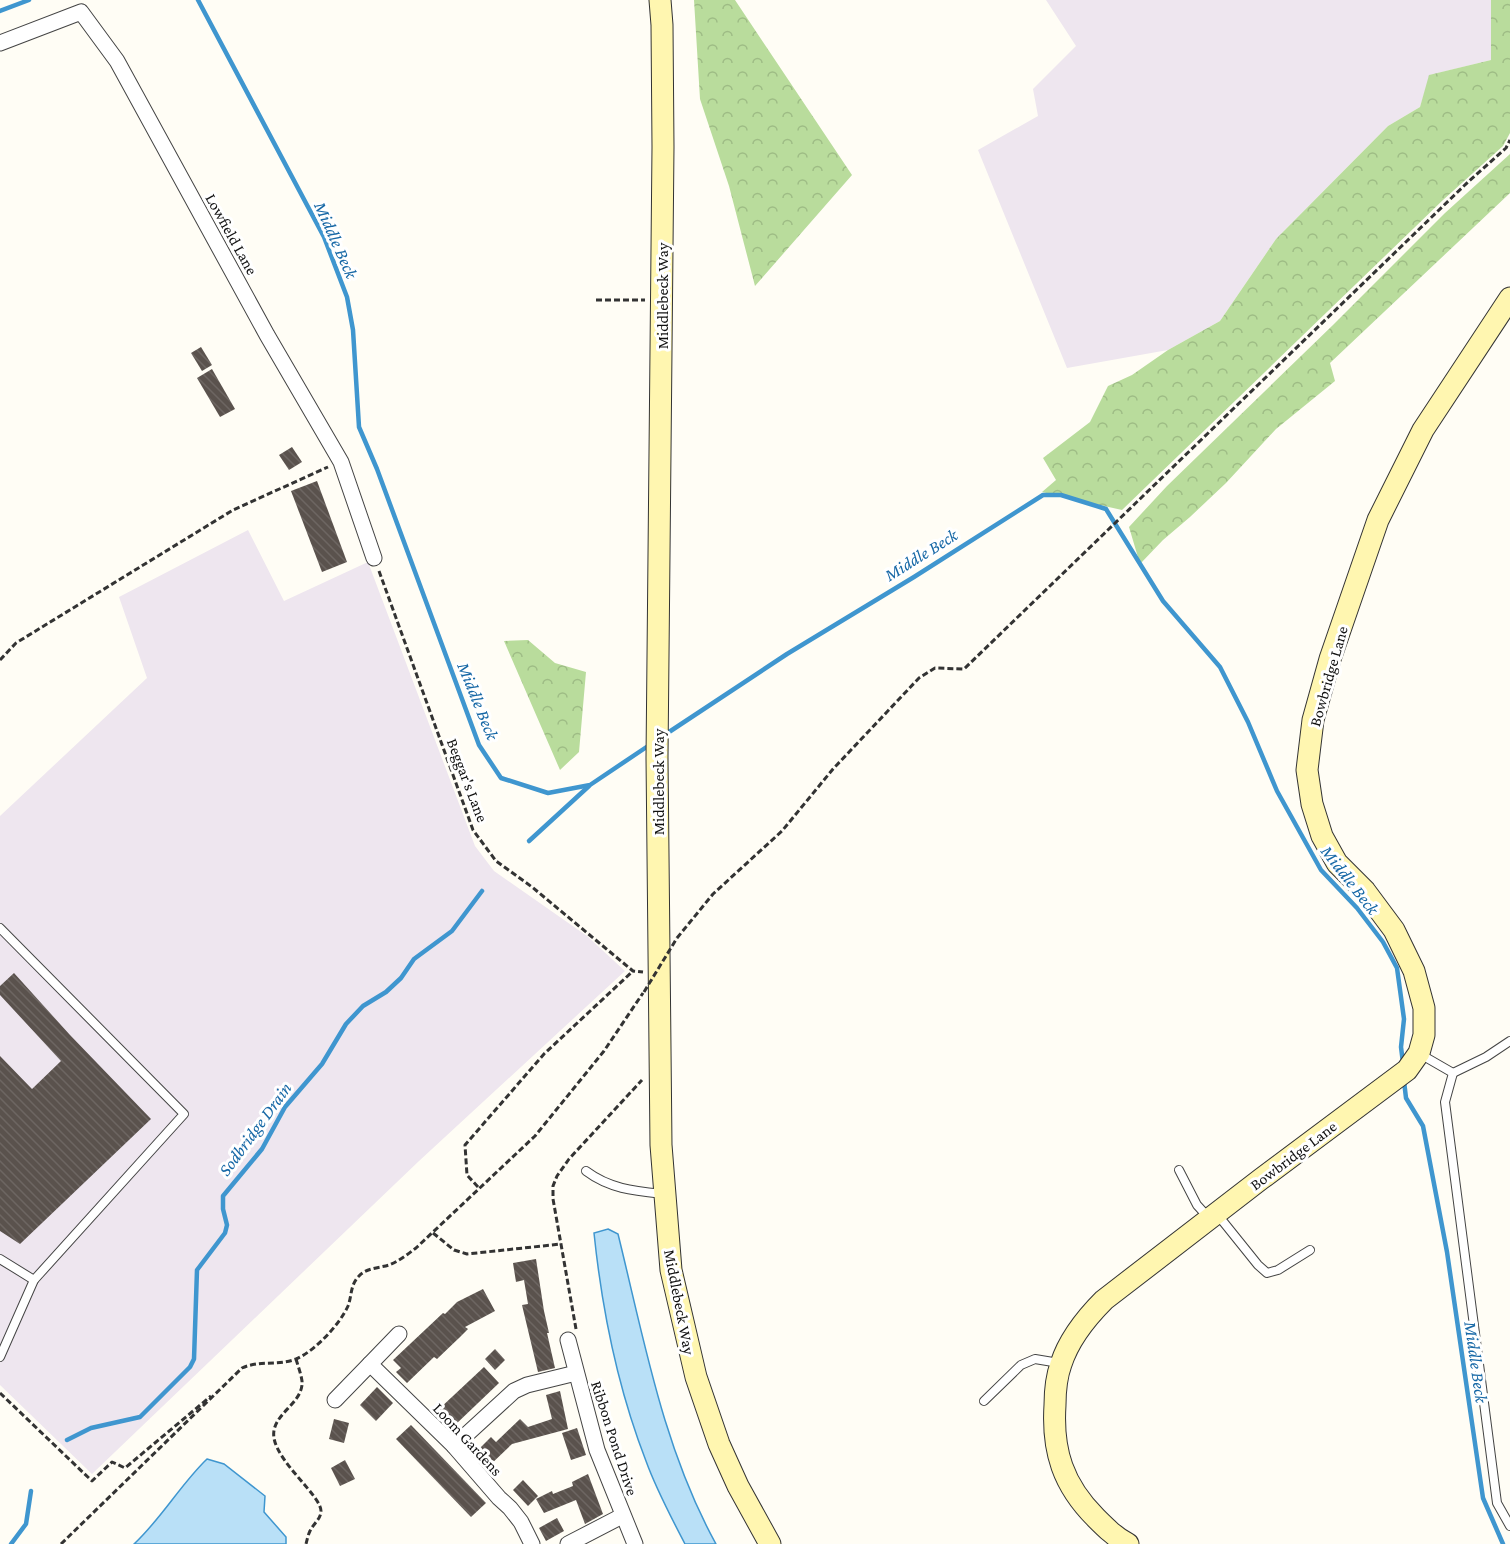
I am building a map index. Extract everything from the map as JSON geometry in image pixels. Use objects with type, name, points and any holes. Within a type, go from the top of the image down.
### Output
[{"type":"street","name":"Middlebeck Way","points":[[660,0],[663,169],[657,758],[661,1144],[671,1270],[696,1377],[719,1444],[738,1486],[770,1544]]},
{"type":"street","name":"Lowfield Lane","points":[[0,43],[81,12],[117,62],[267,335],[341,462],[374,558]]},
{"type":"street","name":"Bowbridge Lane","points":[[1128,1544],[1114,1537],[1080,1503],[1064,1475],[1055,1444],[1056,1384],[1061,1363],[1084,1320],[1097,1307],[1212,1216],[1407,1070],[1419,1053],[1424,1035],[1424,1008],[1414,971],[1394,930],[1365,891],[1337,863],[1322,836],[1312,804],[1307,770],[1312,730],[1330,659],[1378,520],[1424,430],[1510,298]]},
{"type":"street","points":[[335,1400],[399,1334]]},
{"type":"street","name":"Ribbon Pond Drive","points":[[572,1335],[576,1373],[597,1450],[634,1544]]},
{"type":"street","name":"Loom Gardens","points":[[370,1364],[454,1446],[521,1522],[532,1544]]},
{"type":"street","points":[[454,1446],[513,1391],[527,1385],[576,1373]]},
{"type":"street","points":[[568,1544],[622,1516]]},
{"type":"lane","points":[[0,928],[184,1114],[34,1280],[0,1357]]},
{"type":"lane","points":[[1510,1041],[1486,1057],[1453,1073],[1445,1102],[1497,1503],[1510,1526]]},
{"type":"lane","points":[[1419,1053],[1453,1073]]},
{"type":"lane","points":[[1179,1170],[1197,1205],[1212,1216],[1267,1273],[1278,1270],[1310,1250]]},
{"type":"lane","points":[[586,1171],[594,1177],[625,1190],[665,1194]]},
{"type":"lane","points":[[0,1258],[34,1280]]},
{"type":"lane","points":[[984,1401],[1021,1365],[1035,1359],[1061,1363]]},
{"type":"path","points":[[61,1544],[242,1368],[252,1363],[276,1363],[296,1359],[309,1351],[341,1319],[349,1304],[356,1278],[362,1273],[403,1258],[433,1233],[478,1187],[535,1136],[603,1051],[644,992],[677,938],[712,894],[782,831],[833,769],[918,678],[935,668],[964,669],[1469,181],[1506,148],[1510,140]]},
{"type":"path","points":[[596,300],[645,300]]},
{"type":"path","points":[[0,660],[16,643],[233,510],[341,462]]},
{"type":"path","name":"Beggar's Lane","points":[[374,558],[473,830],[496,861],[532,887],[633,972]]},
{"type":"path","points":[[478,1187],[467,1175],[465,1145],[544,1054],[633,972],[647,972]]},
{"type":"path","points":[[572,1335],[553,1186],[557,1176],[569,1160],[648,1074]]},
{"type":"path","points":[[433,1233],[454,1250],[467,1254],[561,1244]]},
{"type":"path","points":[[296,1359],[302,1382],[301,1390],[280,1418],[274,1430],[274,1436],[285,1462],[318,1501],[321,1510],[320,1517],[309,1532],[306,1544]]},
{"type":"path","points":[[0,1393],[92,1481],[112,1462],[125,1468],[228,1382]]},
{"type":"shaded area","points":[[1046,0],[1491,0],[1491,60],[1430,75],[1420,107],[1388,126],[1276,239],[1220,321],[1168,350],[1067,368],[978,150],[1038,116],[1033,89],[1076,46]]},
{"type":"shaded area","points":[[248,530],[284,601],[368,562],[475,846],[494,871],[587,936],[625,971],[419,1161],[92,1474],[0,1385],[0,816],[147,678],[119,597]]},
{"type":"green space","points":[[694,0],[735,0],[852,175],[755,286],[729,186],[700,99]]},
{"type":"green space","points":[[1491,0],[1510,0],[1510,133],[1503,146],[1443,200],[1122,510],[1042,492],[1056,480],[1043,458],[1090,422],[1108,386],[1132,375],[1168,350],[1220,321],[1276,239],[1388,126],[1420,107],[1429,75],[1491,60]]},
{"type":"green space","points":[[1510,154],[1510,193],[1330,363],[1335,381],[1276,429],[1226,483],[1140,564],[1129,527],[1167,486],[1445,213]]},
{"type":"green space","points":[[528,640],[555,663],[586,672],[579,752],[560,770],[504,641]]},
{"type":"water","points":[[608,1229],[618,1234],[646,1353],[682,1470],[716,1544],[685,1544],[654,1482],[636,1434],[612,1349],[597,1262],[594,1233]]},
{"type":"water","points":[[207,1459],[224,1464],[265,1496],[264,1512],[286,1537],[286,1544],[134,1544]]},
{"type":"building","points":[[201,347],[212,365],[202,371],[191,353]]},
{"type":"building","points":[[212,369],[235,409],[220,417],[197,378]]},
{"type":"building","points":[[292,447],[302,462],[289,470],[279,455]]},
{"type":"building","points":[[317,481],[347,562],[322,572],[291,491]]},
{"type":"building","points":[[14,973],[151,1119],[20,1244],[0,1231],[0,1056],[32,1089],[61,1061],[0,995],[0,986]]},
{"type":"building","points":[[536,1259],[549,1333],[547,1333],[555,1368],[538,1372],[522,1305],[528,1304],[524,1280],[516,1282],[513,1263]]},
{"type":"building","points":[[483,1289],[495,1311],[465,1327],[468,1329],[459,1338],[437,1359],[434,1357],[407,1383],[396,1372],[401,1368],[393,1360],[443,1313],[445,1314],[457,1302]]},
{"type":"building","points":[[495,1349],[505,1360],[495,1370],[485,1359]]},
{"type":"building","points":[[484,1367],[499,1383],[454,1426],[438,1410]]},
{"type":"building","points":[[377,1387],[393,1403],[376,1421],[360,1405]]},
{"type":"building","points":[[560,1391],[568,1429],[512,1444],[488,1467],[475,1453],[491,1437],[496,1442],[520,1419],[528,1427],[552,1419],[546,1395]]},
{"type":"building","points":[[334,1419],[349,1423],[344,1443],[329,1439]]},
{"type":"building","points":[[411,1425],[486,1503],[471,1517],[396,1439]]},
{"type":"building","points":[[577,1428],[586,1455],[571,1460],[562,1433]]},
{"type":"building","points":[[345,1460],[355,1479],[340,1486],[331,1468]]},
{"type":"building","points":[[588,1474],[603,1514],[585,1524],[576,1500],[544,1513],[536,1499],[552,1491],[553,1494],[573,1486],[572,1482]]},
{"type":"building","points":[[523,1480],[538,1496],[528,1506],[513,1490]]},
{"type":"building","points":[[557,1518],[564,1531],[546,1541],[539,1528]]},
{"type":"waterway","name":"Middle Beck","points":[[0,11],[29,0]]},
{"type":"waterway","name":"Middle Beck","points":[[198,0],[324,237],[347,297],[353,330],[359,427],[377,469],[479,745],[501,778],[548,793],[590,785],[651,744]]},
{"type":"waterway","name":"Middle Beck","points":[[663,736],[787,654],[1043,495],[1061,495],[1106,509],[1163,601],[1220,667],[1248,722],[1277,791],[1321,870],[1357,908],[1383,942],[1397,968],[1404,1019],[1401,1047],[1403,1063]]},
{"type":"waterway","name":"Sodbridge Drain","points":[[529,841],[589,786]]},
{"type":"waterway","name":"Sodbridge Drain","points":[[67,1440],[91,1428],[140,1417],[190,1367],[194,1359],[197,1270],[225,1233],[227,1225],[223,1196],[262,1149],[285,1107],[322,1064],[346,1024],[363,1006],[386,992],[401,978],[414,959],[452,931],[482,891]]},
{"type":"waterway","name":"Middle Beck","points":[[1404,1081],[1406,1098],[1423,1126],[1447,1252],[1483,1498],[1503,1544]]},
{"type":"waterway","name":"Sodbridge Drain","points":[[11,1544],[26,1524],[31,1491]]}]
